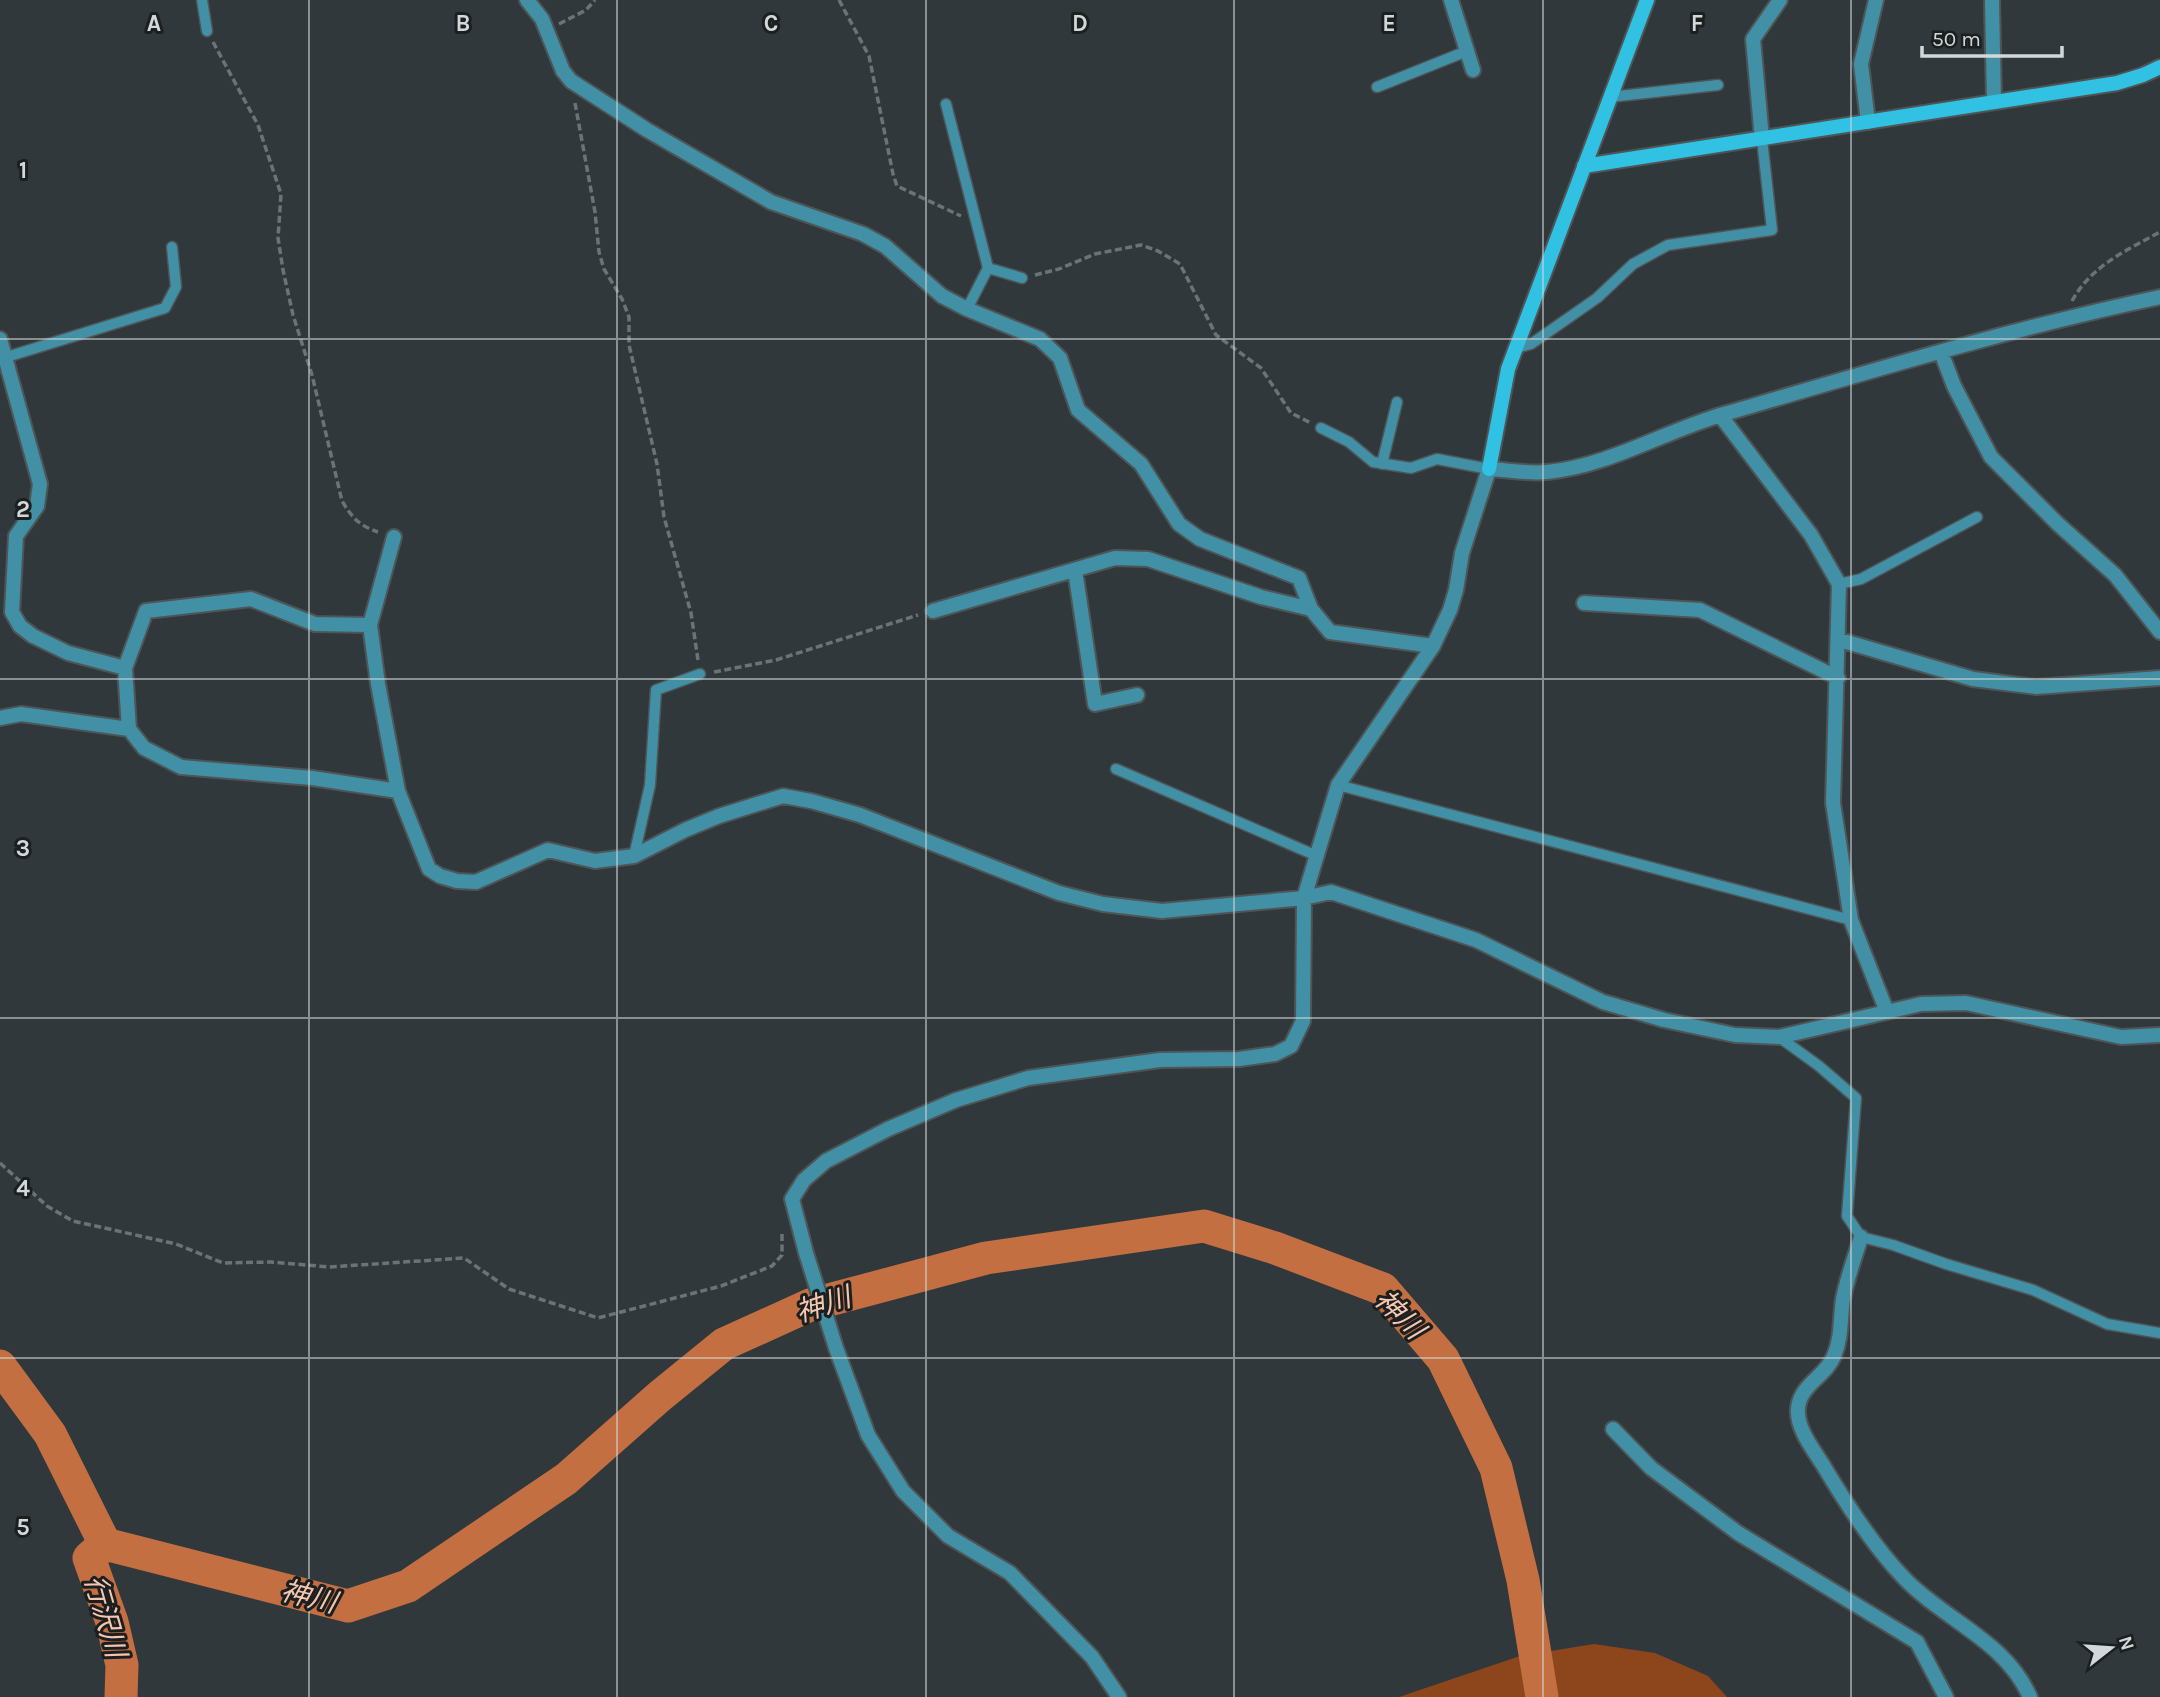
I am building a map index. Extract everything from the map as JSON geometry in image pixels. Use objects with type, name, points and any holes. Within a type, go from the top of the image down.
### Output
[{"type":"street","points":[[527,0],[542,19],[563,71],[571,81],[647,130],[771,202],[863,234],[885,246],[943,296],[967,309],[1040,339],[1060,358],[1078,410],[1141,464],[1179,524],[1200,539],[1299,578],[1311,609],[1330,632],[1433,646]]},
{"type":"street","points":[[1451,0],[1473,70]]},
{"type":"street","points":[[1119,1697],[1092,1657],[1010,1573],[948,1536],[903,1491],[868,1435],[836,1348],[792,1199],[804,1180],[826,1161],[888,1129],[956,1100],[1028,1078],[1160,1060],[1239,1059],[1275,1054],[1291,1046],[1303,1021],[1304,898],[1338,785],[1433,646],[1450,610],[1457,590],[1462,552],[1489,469],[1508,369],[1647,0]]},
{"type":"street","points":[[1762,139],[1753,39],[1780,0]]},
{"type":"street","points":[[1868,122],[1861,64],[1876,0]]},
{"type":"street","points":[[1992,0],[1994,102]]},
{"type":"street","points":[[1584,166],[2117,83],[2143,75],[2160,66]]},
{"type":"street","points":[[1489,469],[1544,472],[1570,469],[1720,415],[2063,318],[2160,297]]},
{"type":"street","points":[[0,339],[3,358],[40,484],[37,506],[16,536],[12,612],[20,626],[33,636],[68,653],[125,668]]},
{"type":"street","points":[[1941,352],[1954,386],[1992,457],[2057,524],[2115,575],[2160,632]]},
{"type":"street","points":[[1720,415],[1811,535],[1839,584],[1840,640],[1833,803],[1851,920],[1887,1012]]},
{"type":"street","points":[[394,537],[370,625],[377,684],[398,791],[429,869],[440,876],[457,881],[476,882],[548,850],[596,861],[634,856],[719,816],[783,796],[860,815],[1059,893],[1103,904],[1162,911],[1304,898],[1331,892],[1476,940],[1603,1002],[1664,1020],[1735,1035],[1779,1037],[1921,1003],[1966,1003],[2121,1037],[2160,1035]]},
{"type":"street","points":[[933,611],[1115,558],[1147,559],[1261,597],[1311,609]]},
{"type":"street","points":[[1075,570],[1095,704],[1137,695]]},
{"type":"street","points":[[370,625],[315,624],[251,599],[146,611],[125,668],[130,729],[144,748],[181,767],[312,779],[398,791]]},
{"type":"street","points":[[1584,603],[1700,610],[1838,678]]},
{"type":"street","points":[[1840,640],[1973,679],[2036,687],[2160,678]]},
{"type":"street","points":[[0,718],[21,714],[130,729]]},
{"type":"street","points":[[1861,1237],[1843,1299],[1842,1331],[1833,1359],[1802,1394],[1800,1401],[1798,1409],[1805,1435],[1847,1505],[1904,1578],[2000,1653],[2023,1681],[2030,1697]]},
{"type":"street","points":[[1613,1429],[1651,1468],[1738,1533],[1917,1642],[1946,1697]]},
{"type":"lane","points":[[201,0],[207,31]]},
{"type":"lane","points":[[1377,87],[1467,51]]},
{"type":"lane","points":[[1610,97],[1718,85]]},
{"type":"lane","points":[[946,104],[988,268],[967,309]]},
{"type":"lane","points":[[1516,348],[1531,344],[1597,298],[1633,264],[1668,245],[1772,230],[1762,139]]},
{"type":"lane","points":[[3,358],[165,308],[176,287],[172,247]]},
{"type":"lane","points":[[988,268],[1022,278]]},
{"type":"lane","points":[[1382,464],[1397,402]]},
{"type":"lane","points":[[1321,428],[1349,442],[1373,462],[1411,468],[1437,459],[1489,469]]},
{"type":"lane","points":[[1839,584],[1861,579],[1977,517]]},
{"type":"lane","points":[[634,856],[650,785],[656,690],[700,674]]},
{"type":"lane","points":[[1116,769],[1317,856]]},
{"type":"lane","points":[[1338,785],[1851,920]]},
{"type":"lane","points":[[1779,1037],[1819,1066],[1856,1098],[1847,1216],[1861,1237],[2033,1290],[2107,1324],[2160,1333]]},
{"type":"path","points":[[547,30],[586,10],[595,0]]},
{"type":"path","points":[[839,0],[869,56],[897,186],[976,223]]},
{"type":"path","points":[[207,31],[258,125],[281,194],[278,238],[283,270],[293,315],[312,374],[342,501],[350,515],[364,527],[394,537]]},
{"type":"path","points":[[571,81],[595,212],[599,252],[604,269],[622,299],[629,317],[629,345],[657,464],[664,517],[691,613],[700,674],[776,660],[933,611]]},
{"type":"path","points":[[2063,318],[2077,292],[2108,260],[2160,232]]},
{"type":"path","points":[[1022,278],[1059,269],[1095,254],[1141,245],[1158,251],[1180,264],[1216,335],[1261,368],[1291,413],[1321,428]]},
{"type":"path","points":[[0,1163],[47,1206],[73,1221],[176,1244],[223,1263],[271,1262],[329,1267],[464,1258],[509,1289],[598,1318],[721,1286],[772,1266],[782,1255],[783,1228]]},
{"type":"shaded area","points":[[1594,1644],[1655,1653],[1708,1676],[1727,1697],[1399,1697],[1520,1656]]},
{"type":"waterway","name":"神川","points":[[0,1366],[50,1434],[105,1544],[348,1606],[408,1586],[566,1479],[724,1344],[810,1305],[986,1258],[1204,1226],[1275,1248],[1383,1289],[1443,1359],[1496,1468],[1523,1580],[1542,1697]]},
{"type":"waterway","name":"行沢川","points":[[105,1544],[89,1558],[112,1622],[122,1665],[121,1697]]}]
